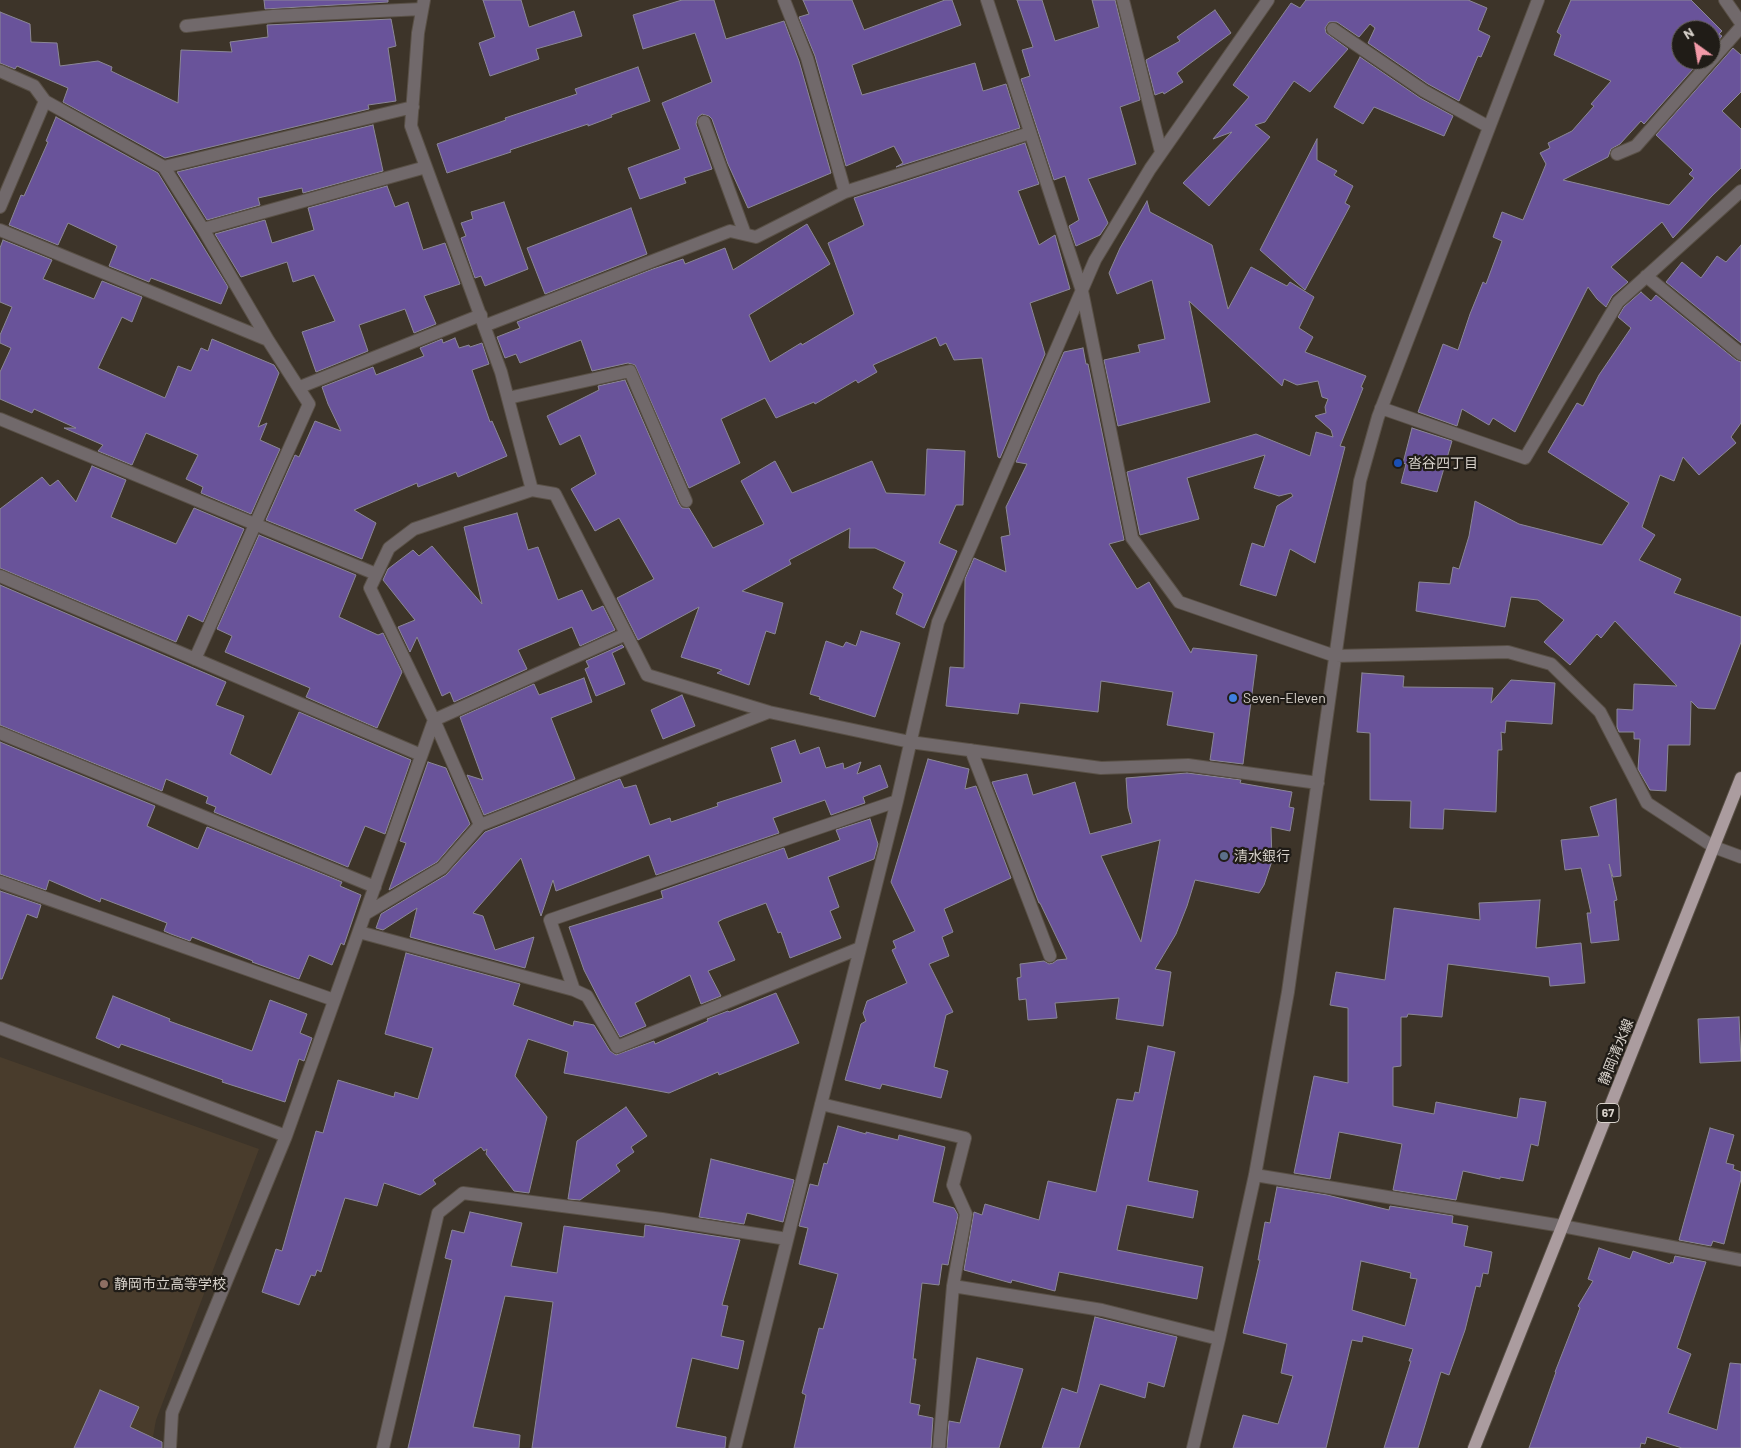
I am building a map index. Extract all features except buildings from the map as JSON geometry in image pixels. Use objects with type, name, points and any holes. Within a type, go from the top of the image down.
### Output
[{"type":"main road","name":"静岡清水線","points":[[1474,1448],[1741,778]]},
{"type":"street","points":[[784,0],[807,58],[845,192]]},
{"type":"street","points":[[987,0],[1082,291],[1132,538],[1179,602],[1335,656],[1508,652],[1551,664],[1600,712],[1647,803],[1714,847],[1741,857]]},
{"type":"street","points":[[1124,0],[1161,152]]},
{"type":"street","points":[[735,1448],[897,800],[938,622],[1095,260],[1161,152],[1268,0]]},
{"type":"street","points":[[1193,1448],[1255,1175],[1288,992],[1360,481],[1381,408],[1538,0]]},
{"type":"street","points":[[1724,0],[1741,23]]},
{"type":"street","points":[[186,26],[273,16],[423,5],[418,33],[411,126],[501,372],[532,490]]},
{"type":"street","points":[[1617,154],[1636,146],[1741,27]]},
{"type":"street","points":[[1333,29],[1424,91],[1489,127]]},
{"type":"street","points":[[0,70],[34,86],[46,101],[164,167],[268,340],[300,387],[309,404],[195,659]]},
{"type":"street","points":[[0,207],[46,101]]},
{"type":"street","points":[[164,167],[413,107]]},
{"type":"street","points":[[704,122],[745,234]]},
{"type":"street","points":[[300,387],[730,231],[756,237],[845,192],[1030,133]]},
{"type":"street","points":[[203,229],[426,167]]},
{"type":"street","points":[[1381,408],[1525,458],[1618,302],[1741,191]]},
{"type":"street","points":[[0,230],[268,340]]},
{"type":"street","points":[[1646,276],[1741,354]]},
{"type":"street","points":[[508,398],[630,371],[686,501]]},
{"type":"street","points":[[0,419],[376,574]]},
{"type":"street","points":[[480,825],[434,720],[370,588],[389,548],[414,529],[532,490],[555,494],[647,675],[770,712],[910,742],[1102,768],[1188,765],[1318,783]]},
{"type":"street","points":[[0,576],[422,755]]},
{"type":"street","points":[[170,1448],[172,1413],[286,1136],[434,720],[626,634]]},
{"type":"street","points":[[365,914],[442,868],[480,825],[770,712]]},
{"type":"street","points":[[0,734],[375,887]]},
{"type":"street","points":[[971,750],[1050,956]]},
{"type":"street","points":[[574,990],[550,920],[897,800]]},
{"type":"street","points":[[0,882],[334,1000]]},
{"type":"street","points":[[359,932],[574,990],[587,996],[617,1047],[860,948]]},
{"type":"street","points":[[0,1028],[286,1136]]},
{"type":"street","points":[[821,1104],[964,1138],[953,1185],[966,1214],[954,1286],[939,1448]]},
{"type":"street","points":[[1255,1175],[1562,1226],[1741,1260]]},
{"type":"street","points":[[383,1448],[438,1213],[463,1193],[662,1219],[788,1239]]},
{"type":"street","points":[[954,1286],[1102,1310],[1219,1339]]},
{"type":"shaded area","name":"静岡市立高等学校","points":[[0,1057],[259,1149],[156,1420],[151,1448],[0,1448]]},
{"type":"place","name":"沓谷四丁目","points":[[1398,463]]},
{"type":"place","name":"Seven-Eleven","points":[[1233,698]]},
{"type":"place","name":"清水銀行","points":[[1224,856]]},
{"type":"place","name":"静岡市立高等学校","points":[[104,1284]]}]
